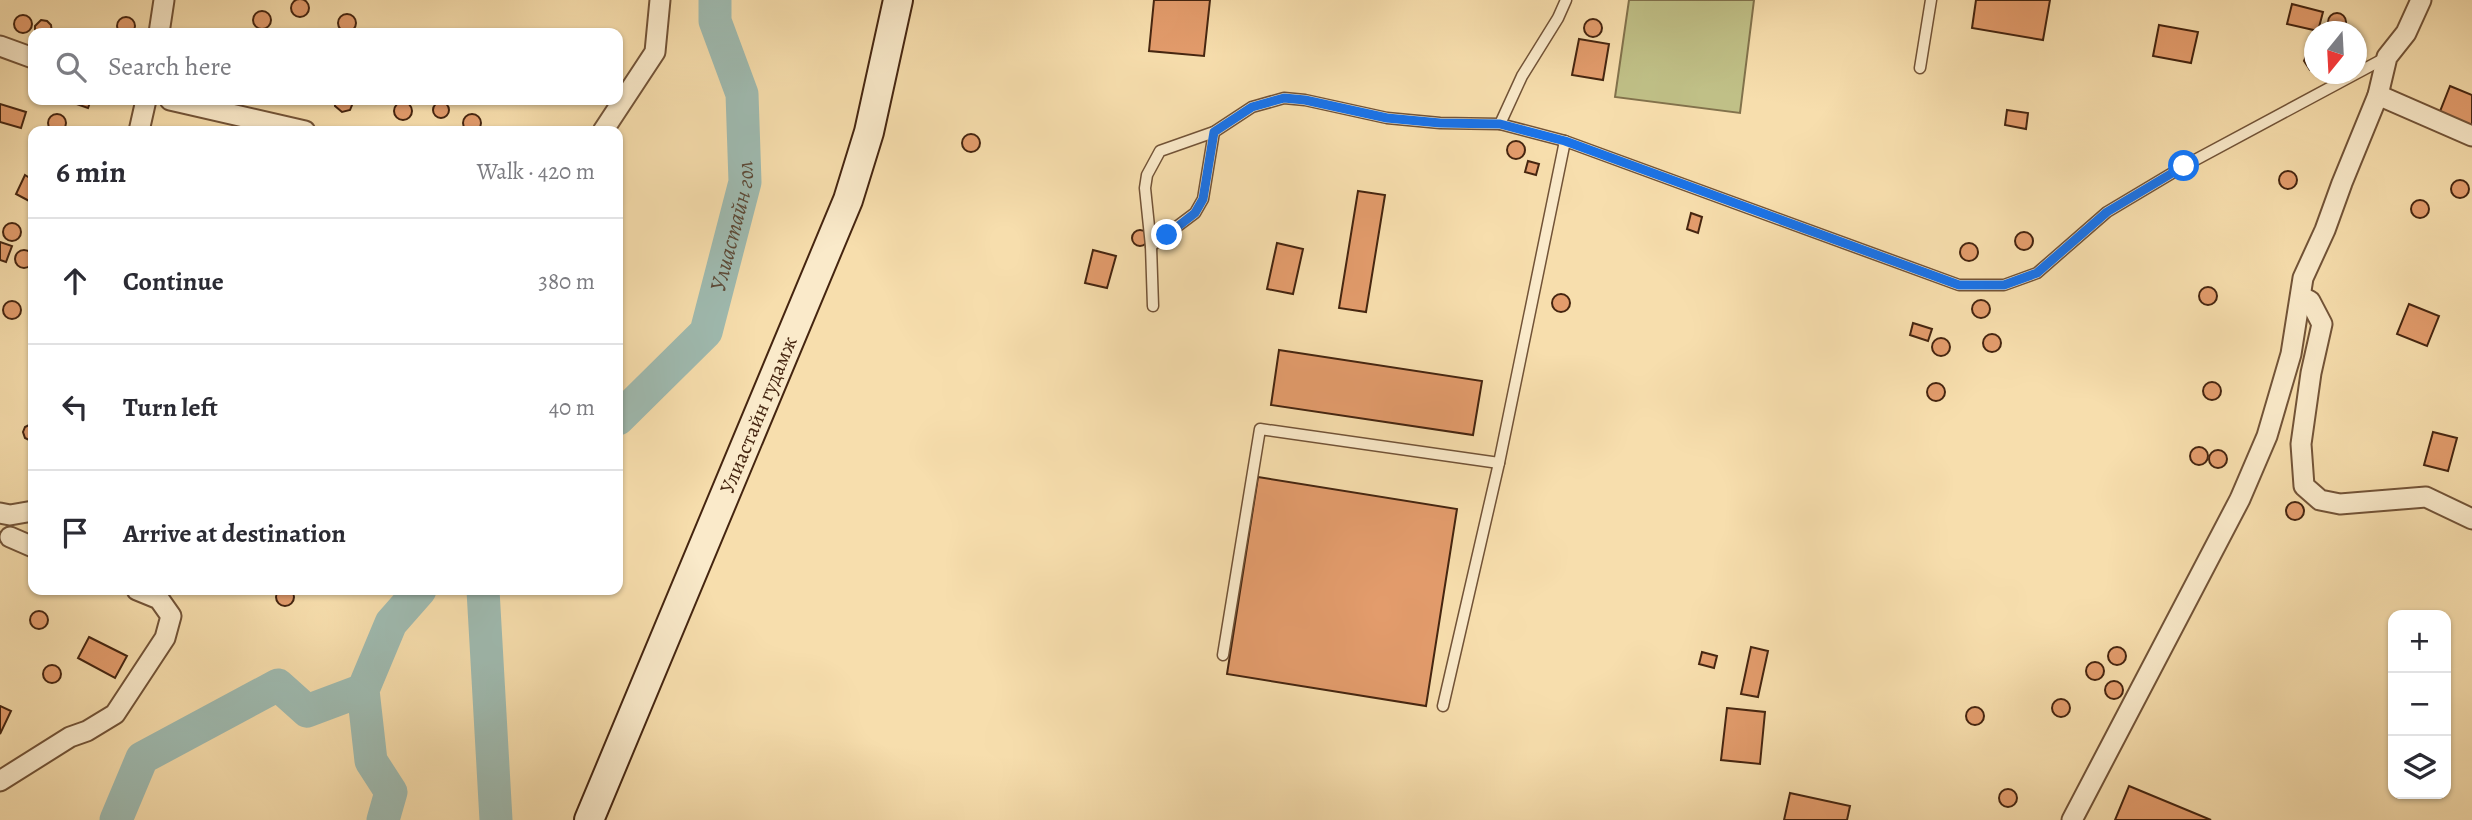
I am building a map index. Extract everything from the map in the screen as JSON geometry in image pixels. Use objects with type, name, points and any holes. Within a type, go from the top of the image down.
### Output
[{"type":"main road","name":"Улиастайн гудамж","points":[[589,820],[848,200],[869,132],[898,0]]},
{"type":"street","points":[[160,28],[164,0]]},
{"type":"street","points":[[623,101],[655,52],[660,0]]},
{"type":"street","points":[[2072,820],[2240,499],[2267,436],[2291,354],[2302,298],[2303,278],[2325,230],[2378,95],[2388,57],[2406,33],[2421,0]]},
{"type":"street","points":[[0,46],[28,56]]},
{"type":"street","points":[[2378,95],[2472,136]]},
{"type":"street","points":[[140,126],[145,105]]},
{"type":"street","points":[[192,105],[283,126]]},
{"type":"street","points":[[606,126],[620,105]]},
{"type":"street","points":[[2302,298],[2310,301],[2322,324],[2311,373],[2301,444],[2304,486],[2320,500],[2340,504],[2426,497],[2472,519]]},
{"type":"street","points":[[0,513],[10,515],[28,512]]},
{"type":"street","points":[[10,537],[28,545]]},
{"type":"street","points":[[0,781],[69,737],[86,731],[115,714],[165,638],[170,616],[159,599],[149,595]]},
{"type":"lane","points":[[1500,124],[1522,75],[1559,18],[1566,0]]},
{"type":"lane","points":[[1920,68],[1931,0]]},
{"type":"lane","points":[[1153,306],[1145,188],[1151,166],[1160,151],[1214,132],[1252,107],[1284,98],[1387,118],[1440,123],[1500,124],[1565,141],[1959,285],[2004,285],[2037,273],[2107,212],[2184,166],[2388,57]]},
{"type":"lane","points":[[1151,246],[1195,213],[1203,199],[1214,132]]},
{"type":"lane","points":[[1443,706],[1499,463],[1565,141]]},
{"type":"lane","points":[[1223,655],[1260,429],[1499,463]]},
{"type":"green space","points":[[1629,0],[1754,0],[1740,113],[1615,97]]},
{"type":"building","points":[[300,-1],[306,2],[309,8],[306,14],[300,17],[294,14],[291,8],[294,2]]},
{"type":"building","points":[[1154,0],[1210,0],[1204,56],[1149,51]]},
{"type":"building","points":[[1976,0],[2050,0],[2043,40],[1972,28]]},
{"type":"building","points":[[2292,4],[2323,12],[2321,21],[2304,21],[2304,28],[2287,24]]},
{"type":"building","points":[[262,11],[270,17],[270,23],[265,28],[256,26],[253,20],[256,14]]},
{"type":"building","points":[[2337,13],[2346,21],[2328,21]]},
{"type":"building","points":[[347,14],[355,20],[354,28],[340,28],[338,23],[341,17]]},
{"type":"building","points":[[23,15],[31,21],[31,27],[23,33],[17,30],[14,24],[17,18]]},
{"type":"building","points":[[126,17],[134,23],[134,28],[117,26],[120,20]]},
{"type":"building","points":[[1593,19],[1599,22],[1602,28],[1599,34],[1593,37],[1587,34],[1584,28],[1587,22]]},
{"type":"building","points":[[41,20],[47,21],[51,28],[35,28]]},
{"type":"building","points":[[2159,25],[2198,32],[2191,63],[2153,56]]},
{"type":"building","points":[[1579,39],[1609,44],[1603,80],[1572,75]]},
{"type":"building","points":[[2450,86],[2472,95],[2472,127],[2439,114]]},
{"type":"building","points":[[0,104],[26,112],[21,128],[0,122]]},
{"type":"building","points":[[352,105],[350,110],[342,112],[335,106]]},
{"type":"building","points":[[397,105],[409,105],[409,117],[403,120],[397,117],[394,111]]},
{"type":"building","points":[[434,105],[449,107],[449,113],[444,118],[438,118],[433,113]]},
{"type":"building","points":[[2007,110],[2028,113],[2026,129],[2005,125]]},
{"type":"building","points":[[57,114],[65,120],[65,126],[49,126],[48,123],[51,117]]},
{"type":"building","points":[[472,114],[480,120],[480,126],[464,126],[463,123],[466,117]]},
{"type":"building","points":[[971,134],[977,137],[980,143],[977,149],[971,152],[965,149],[962,143],[965,137]]},
{"type":"building","points":[[1516,141],[1522,144],[1525,150],[1522,156],[1516,159],[1510,156],[1507,150],[1510,144]]},
{"type":"building","points":[[1528,161],[1539,164],[1536,175],[1525,172]]},
{"type":"building","points":[[2288,171],[2294,174],[2297,180],[2294,186],[2288,189],[2282,186],[2279,180],[2282,174]]},
{"type":"building","points":[[25,175],[28,177],[28,200],[16,194]]},
{"type":"building","points":[[2460,180],[2466,183],[2469,189],[2466,195],[2460,198],[2454,195],[2451,189],[2454,183]]},
{"type":"building","points":[[1358,191],[1385,195],[1366,312],[1339,308]]},
{"type":"building","points":[[2420,200],[2426,203],[2429,209],[2426,215],[2420,218],[2414,215],[2411,209],[2414,203]]},
{"type":"building","points":[[1691,213],[1702,217],[1698,233],[1687,229]]},
{"type":"building","points":[[12,223],[20,228],[21,232],[16,240],[12,241],[4,236],[3,232],[8,224]]},
{"type":"building","points":[[1140,230],[1146,232],[1146,244],[1140,246],[1134,244],[1132,238],[1134,232]]},
{"type":"building","points":[[2024,232],[2030,235],[2033,241],[2030,247],[2024,250],[2018,247],[2015,241],[2018,235]]},
{"type":"building","points":[[0,242],[12,246],[6,262],[0,260]]},
{"type":"building","points":[[1277,243],[1303,249],[1293,294],[1267,289]]},
{"type":"building","points":[[1969,243],[1975,246],[1978,252],[1975,258],[1969,261],[1963,258],[1960,252],[1963,246]]},
{"type":"building","points":[[1093,250],[1116,256],[1107,288],[1085,283]]},
{"type":"building","points":[[28,251],[28,267],[24,268],[17,266],[15,259],[17,252]]},
{"type":"building","points":[[2208,287],[2214,290],[2217,296],[2214,302],[2208,305],[2202,302],[2199,296],[2202,290]]},
{"type":"building","points":[[1561,294],[1567,297],[1570,303],[1567,309],[1561,312],[1555,309],[1552,303],[1555,297]]},
{"type":"building","points":[[1981,300],[1987,303],[1990,309],[1987,315],[1981,318],[1975,315],[1972,309],[1975,303]]},
{"type":"building","points":[[12,301],[18,304],[21,310],[18,316],[12,319],[6,316],[3,310],[6,304]]},
{"type":"building","points":[[2409,304],[2439,316],[2427,346],[2397,334]]},
{"type":"building","points":[[1913,323],[1932,329],[1928,341],[1910,335]]},
{"type":"building","points":[[1992,334],[1998,337],[2001,343],[1998,349],[1992,352],[1986,349],[1983,343],[1986,337]]},
{"type":"building","points":[[1941,338],[1947,341],[1950,347],[1947,353],[1941,356],[1935,353],[1932,347],[1935,341]]},
{"type":"building","points":[[1279,350],[1482,381],[1473,435],[1271,405]]},
{"type":"building","points":[[2212,382],[2218,385],[2221,391],[2218,397],[2212,400],[2206,397],[2203,391],[2206,385]]},
{"type":"building","points":[[1936,383],[1942,386],[1945,392],[1942,398],[1936,401],[1930,398],[1927,392],[1930,386]]},
{"type":"building","points":[[28,426],[28,440],[23,432]]},
{"type":"building","points":[[2433,432],[2457,438],[2448,471],[2424,465]]},
{"type":"building","points":[[2199,447],[2205,450],[2208,456],[2205,462],[2199,465],[2193,462],[2190,456],[2193,450]]},
{"type":"building","points":[[2218,450],[2224,453],[2227,459],[2224,465],[2218,468],[2212,465],[2209,459],[2212,453]]},
{"type":"building","points":[[1258,477],[1457,509],[1426,706],[1227,674]]},
{"type":"building","points":[[2295,502],[2301,505],[2304,511],[2301,517],[2295,520],[2289,517],[2286,511],[2289,505]]},
{"type":"building","points":[[277,595],[293,595],[291,603],[285,606],[279,603],[276,597]]},
{"type":"building","points":[[39,611],[45,614],[48,620],[45,626],[39,629],[33,626],[30,620],[33,614]]},
{"type":"building","points":[[89,637],[127,656],[115,678],[78,658]]},
{"type":"building","points":[[1751,647],[1768,651],[1758,697],[1741,694]]},
{"type":"building","points":[[2117,647],[2123,650],[2126,656],[2123,662],[2117,665],[2111,662],[2108,656],[2111,650]]},
{"type":"building","points":[[1702,652],[1717,656],[1714,668],[1699,664]]},
{"type":"building","points":[[2095,662],[2101,665],[2104,671],[2101,677],[2095,680],[2089,677],[2086,671],[2089,665]]},
{"type":"building","points":[[52,665],[58,668],[61,674],[58,680],[52,683],[46,680],[43,674],[46,668]]},
{"type":"building","points":[[2114,681],[2120,684],[2123,690],[2120,696],[2114,699],[2108,696],[2105,690],[2108,684]]},
{"type":"building","points":[[2061,699],[2067,702],[2070,708],[2067,714],[2061,717],[2055,714],[2052,708],[2055,702]]},
{"type":"building","points":[[0,706],[11,711],[0,734]]},
{"type":"building","points":[[1975,707],[1981,710],[1984,716],[1981,722],[1975,725],[1969,722],[1966,716],[1969,710]]},
{"type":"building","points":[[1727,708],[1765,712],[1760,764],[1721,760]]},
{"type":"building","points":[[2129,786],[2211,820],[2115,820]]},
{"type":"building","points":[[2008,789],[2014,792],[2017,798],[2014,804],[2008,807],[2002,804],[1999,798],[2002,792]]},
{"type":"building","points":[[1790,793],[1850,806],[1847,820],[1784,820]]},
{"type":"waterway","name":"Улиастайн гол","points":[[623,414],[706,332],[745,182],[742,94],[715,21],[715,0]]},
{"type":"waterway","points":[[383,820],[391,792],[371,761],[363,690],[391,623],[416,595]]},
{"type":"waterway","name":"Улиастайн гол","points":[[483,595],[496,820]]},
{"type":"waterway","points":[[116,820],[142,758],[278,685],[307,711],[363,690]]},
{"type":"route","points":[[1167,235],[1195,213],[1203,199],[1214,132],[1252,107],[1284,98],[1387,118],[1440,123],[1500,124],[1565,141],[1959,285],[2004,285],[2037,273],[2107,212],[2184,166]]}]
